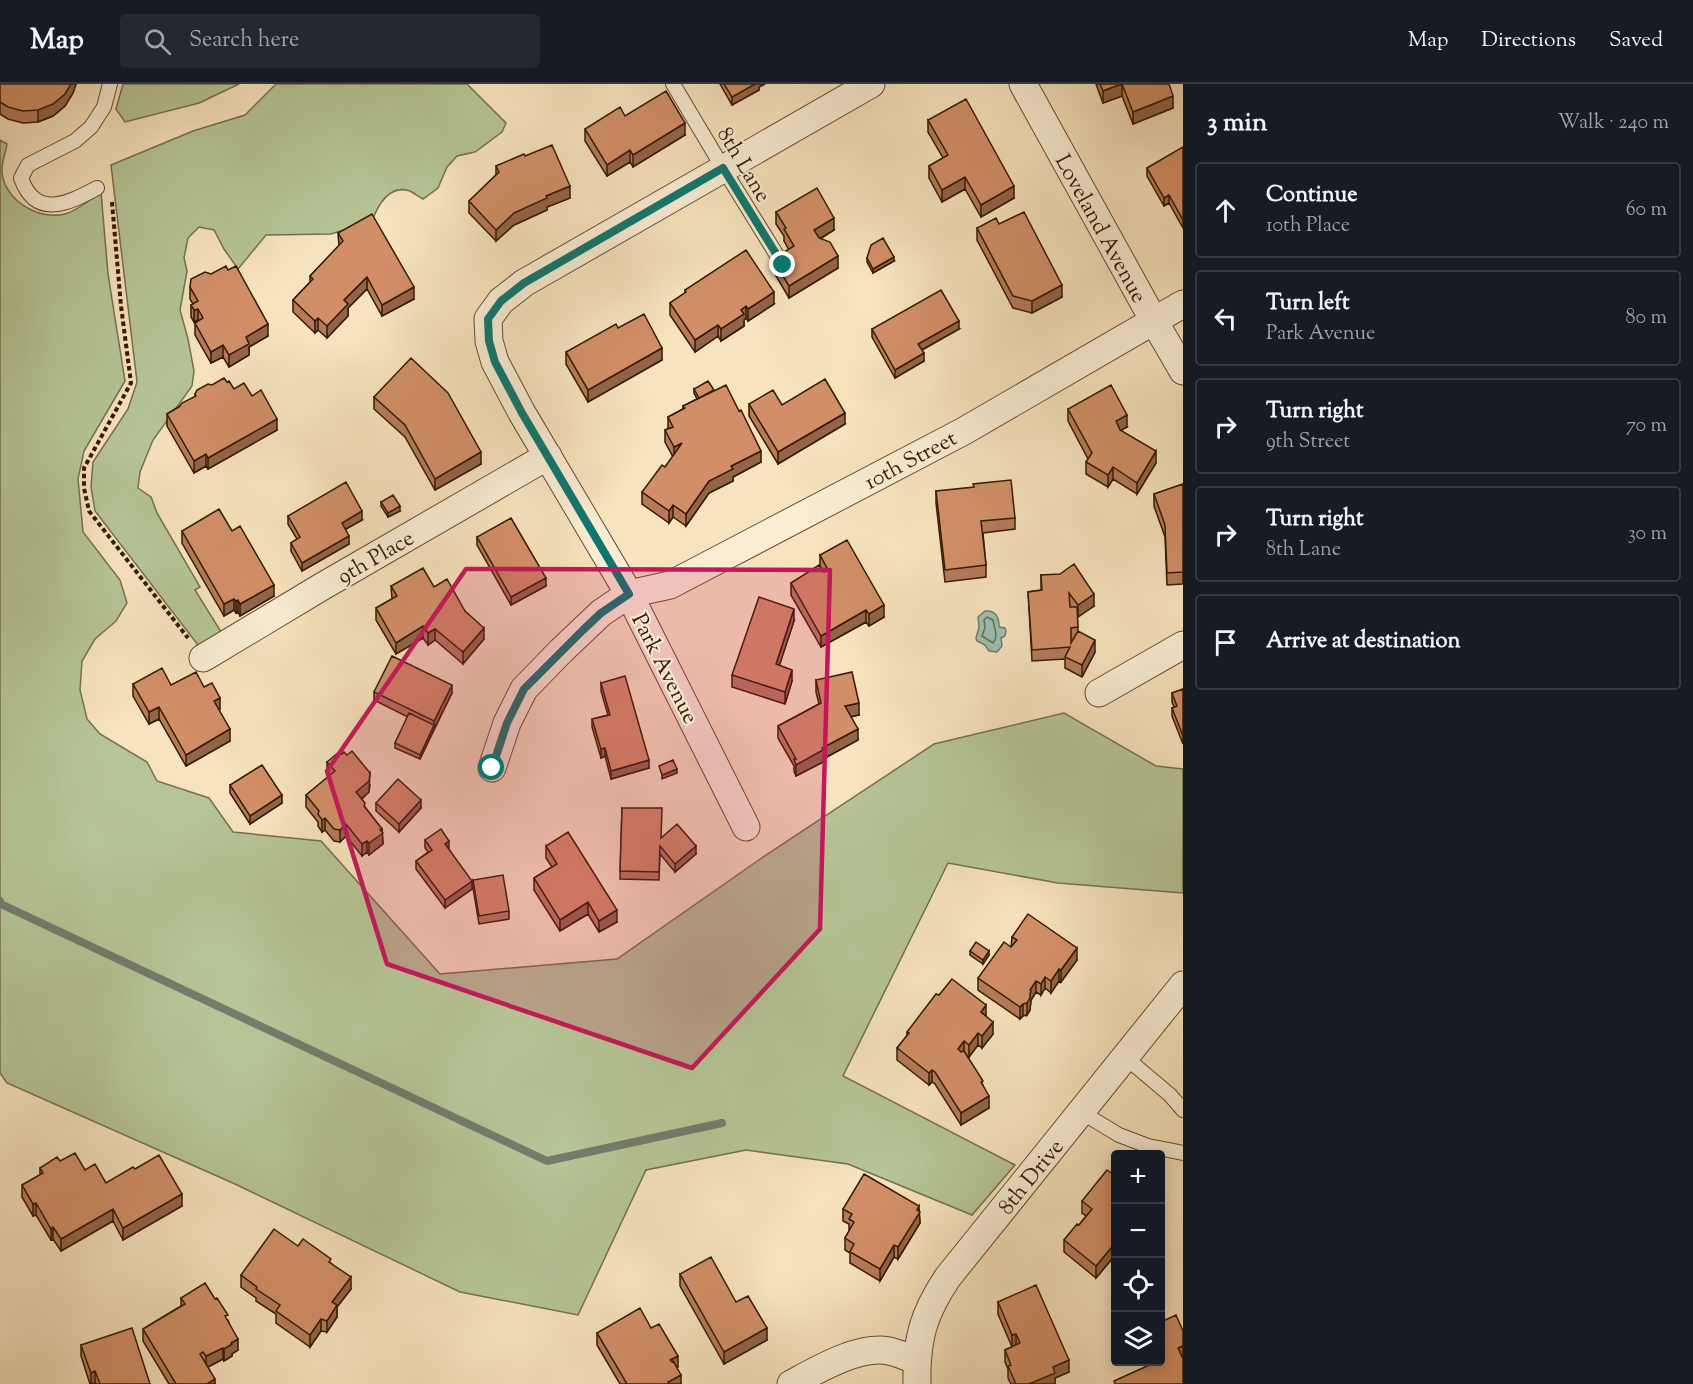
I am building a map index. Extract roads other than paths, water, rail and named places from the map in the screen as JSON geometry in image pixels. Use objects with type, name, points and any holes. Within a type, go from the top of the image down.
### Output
[{"type":"street","points":[[723,168],[871,84]]},
{"type":"street","name":"Loveland Avenue","points":[[1023,84],[1183,371]]},
{"type":"street","name":"Park Avenue","points":[[723,168],[524,283],[501,301],[488,319],[489,341],[495,362],[629,594],[746,827]]},
{"type":"street","name":"10th Street","points":[[629,594],[670,585],[964,431],[1183,304]]},
{"type":"street","name":"9th Place","points":[[203,658],[548,456]]},
{"type":"street","points":[[492,768],[507,723],[524,689],[601,613],[629,594]]},
{"type":"street","points":[[1099,693],[1183,645]]},
{"type":"street","name":"8th Drive","points":[[916,1372],[918,1345],[925,1317],[948,1277],[1183,985]]},
{"type":"street","points":[[791,1384],[845,1358],[865,1352],[887,1351],[916,1372]]},
{"type":"lane","points":[[98,188],[70,202],[51,205],[37,200],[26,191],[21,178],[28,165],[75,141],[91,127],[104,107],[110,84]]},
{"type":"lane","name":"8th Lane","points":[[673,84],[783,265]]},
{"type":"lane","points":[[1125,1057],[1170,1095],[1183,1110]]},
{"type":"lane","points":[[1081,1112],[1119,1135],[1148,1146],[1183,1153]]},
{"type":"water","points":[[985,611],[994,613],[999,627],[1005,628],[1006,631],[1005,636],[1001,638],[1002,646],[997,652],[989,651],[976,638],[979,627],[978,617]]},
{"type":"waterway","points":[[0,901],[1,904],[547,1161],[722,1123]]}]
